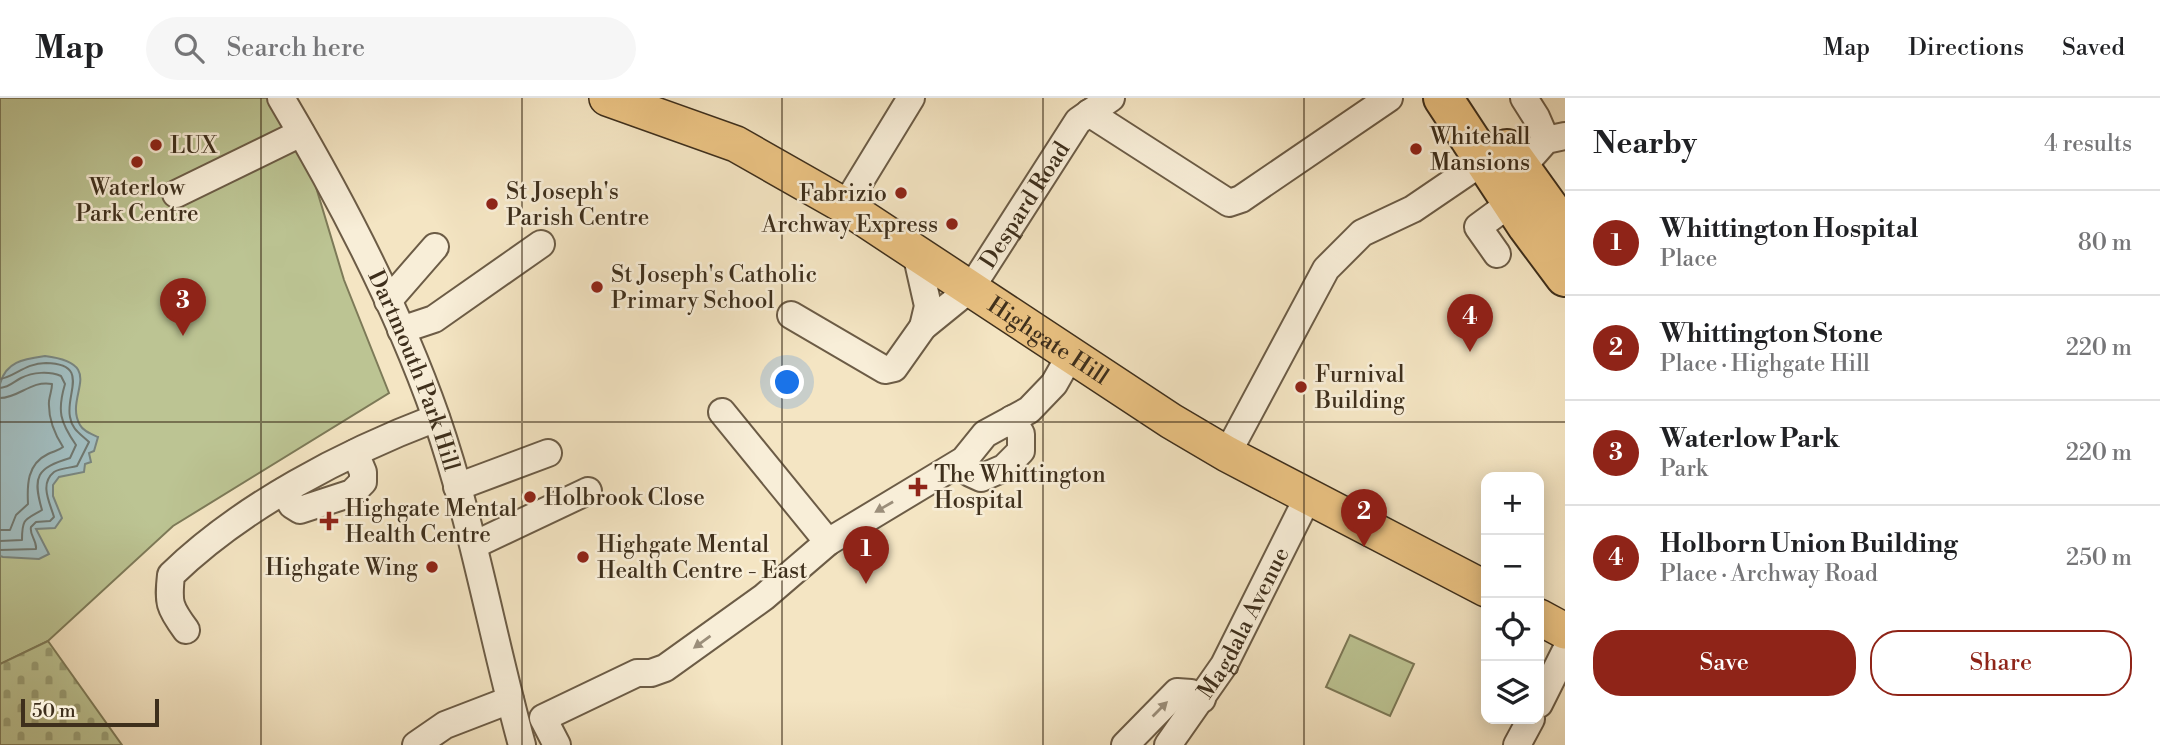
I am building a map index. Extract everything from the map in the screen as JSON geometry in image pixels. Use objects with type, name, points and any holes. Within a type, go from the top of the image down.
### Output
[{"type":"highway","points":[[1443,98],[1529,150]]},
{"type":"highway","points":[[1471,98],[1529,150],[1565,230]]},
{"type":"highway","points":[[1529,150],[1512,202],[1565,277]]},
{"type":"main road","name":"Highgate Hill","points":[[607,98],[736,144],[845,206],[1153,410],[1227,454],[1481,586]]},
{"type":"main road","points":[[1544,620],[1565,631]]},
{"type":"street","name":"Dartmouth Park Hill","points":[[281,98],[362,247],[401,330],[436,418],[474,544],[522,745]]},
{"type":"street","points":[[845,206],[911,98]]},
{"type":"street","name":"Despard Road","points":[[791,315],[885,370],[894,368],[923,327],[971,288],[1078,121],[1111,98]]},
{"type":"street","points":[[1089,113],[1229,203],[1241,199],[1389,98]]},
{"type":"street","points":[[1227,454],[1326,269],[1362,233],[1529,150],[1536,117],[1524,98]]},
{"type":"street","points":[[176,194],[301,133]]},
{"type":"street","points":[[1497,254],[1478,227],[1512,202]]},
{"type":"street","points":[[401,330],[434,319],[541,244]]},
{"type":"street","points":[[388,301],[435,247]]},
{"type":"street","points":[[916,253],[928,306],[923,327]]},
{"type":"street","points":[[557,745],[543,718],[622,679],[665,668],[764,597],[828,542],[964,460],[985,434],[1029,410],[1054,384],[1071,354]]},
{"type":"street","points":[[722,412],[828,542]]},
{"type":"street","points":[[186,630],[171,610],[171,575],[191,556],[285,491],[382,439],[436,418]]},
{"type":"street","points":[[964,460],[970,473],[981,478],[1004,468],[1021,451],[1021,434],[1012,419]]},
{"type":"street","points":[[457,487],[548,453]]},
{"type":"street","points":[[474,544],[588,491]]},
{"type":"street","name":"Magdala Avenue","points":[[1168,745],[1224,665],[1308,497]]},
{"type":"street","points":[[1544,694],[1565,652]]},
{"type":"street","points":[[1125,745],[1177,692],[1191,693],[1202,699]]},
{"type":"street","points":[[416,745],[445,725],[510,700]]},
{"type":"street","points":[[1517,745],[1528,724]]},
{"type":"green space","points":[[0,98],[268,98],[306,154],[344,280],[389,393],[173,526],[48,641],[0,664]]},
{"type":"green space","points":[[1350,635],[1414,664],[1390,716],[1326,687]]},
{"type":"green space","points":[[48,641],[122,745],[0,745],[0,664]]},
{"type":"water","points":[[45,356],[64,360],[75,366],[80,374],[76,414],[83,429],[98,437],[94,451],[89,453],[91,462],[85,464],[84,472],[59,477],[53,485],[53,496],[62,518],[55,528],[36,529],[49,554],[39,559],[3,557],[0,556],[0,384],[7,370],[17,362]]},
{"type":"place","name":"LUX","points":[[156,145]]},
{"type":"place","name":"Whitehall Mansions","points":[[1416,149]]},
{"type":"place","name":"Waterlow Park Centre","points":[[137,162]]},
{"type":"place","name":"Fabrizio","points":[[901,193]]},
{"type":"place","name":"St Joseph's Parish Centre","points":[[492,204]]},
{"type":"place","name":"Archway Express","points":[[952,224]]},
{"type":"place","name":"St Joseph's Catholic Primary School","points":[[597,287]]},
{"type":"place","name":"Waterlow Park","points":[[183,336]]},
{"type":"place","name":"Holborn Union Building","points":[[1470,352]]},
{"type":"place","name":"Furnival Building","points":[[1301,387]]},
{"type":"place","name":"The Whittington Hospital","points":[[918,487]]},
{"type":"place","name":"Holbrook Close","points":[[530,497]]},
{"type":"place","name":"Highgate Mental Health Centre","points":[[329,521]]},
{"type":"place","name":"Whittington Stone","points":[[1364,547]]},
{"type":"place","name":"Highgate Mental Health Centre - East","points":[[583,557]]},
{"type":"place","name":"Highgate Wing","points":[[432,567]]},
{"type":"place","name":"Whittington Hospital","points":[[866,584]]}]
